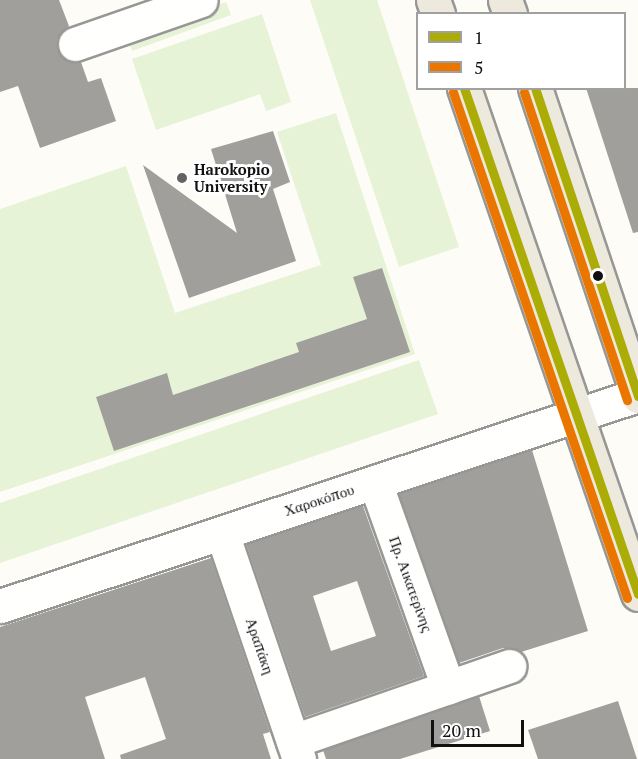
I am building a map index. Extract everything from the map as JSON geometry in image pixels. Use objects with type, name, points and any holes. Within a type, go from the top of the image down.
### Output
[{"type":"main road","points":[[465,90],[638,594]]},
{"type":"main road","points":[[536,90],[638,395]]},
{"type":"street","points":[[75,44],[201,0]]},
{"type":"street","name":"Χαροκόπου","points":[[0,606],[638,395]]},
{"type":"street","name":"Πρ. Αικατερίνης","points":[[375,482],[448,687]]},
{"type":"street","name":"Αραπάκη","points":[[222,532],[296,750]]},
{"type":"street","points":[[296,750],[448,687],[509,666]]},
{"type":"green space","points":[[310,0],[377,0],[459,247],[399,267]]},
{"type":"green space","points":[[226,2],[231,15],[132,51],[127,38]]},
{"type":"green space","points":[[262,14],[291,102],[266,111],[260,94],[156,130],[132,59]]},
{"type":"green space","points":[[336,113],[415,354],[0,492],[0,209],[126,166],[175,313],[321,265],[277,132]]},
{"type":"green space","points":[[419,360],[438,414],[0,563],[0,503]]},
{"type":"building","points":[[0,0],[59,0],[69,26],[57,40],[58,51],[71,62],[81,62],[88,82],[101,78],[116,121],[40,148],[18,86],[0,92]]},
{"type":"building","points":[[638,88],[638,232],[633,233],[587,90]]},
{"type":"building","points":[[273,131],[290,182],[273,189],[296,261],[189,298],[143,165],[237,233],[211,149]]},
{"type":"building","points":[[382,268],[410,352],[114,451],[96,397],[167,373],[173,395],[299,352],[296,343],[367,319],[353,277]]},
{"type":"building","points":[[532,450],[588,631],[521,652],[503,648],[459,663],[399,494]]},
{"type":"building","points":[[363,506],[424,676],[305,717],[246,544]],"holes":[[[357,581],[376,636],[331,651],[313,596]]]},
{"type":"building","points":[[211,558],[270,732],[263,734],[271,759],[121,759],[120,755],[166,739],[145,677],[85,697],[105,759],[0,759],[0,627]]},
{"type":"building","points":[[479,696],[490,731],[400,759],[326,759],[323,750]]},
{"type":"building","points":[[618,701],[637,759],[538,759],[528,730]]},
{"type":"transit line","name":"1","points":[[465,90],[638,594]]},
{"type":"transit line","name":"1","points":[[536,90],[638,396]]},
{"type":"transit line","name":"5","points":[[453,92],[627,598]]},
{"type":"transit line","name":"5","points":[[524,92],[627,400]]},
{"type":"place","name":"Harokopio University","points":[[182,178]]}]
